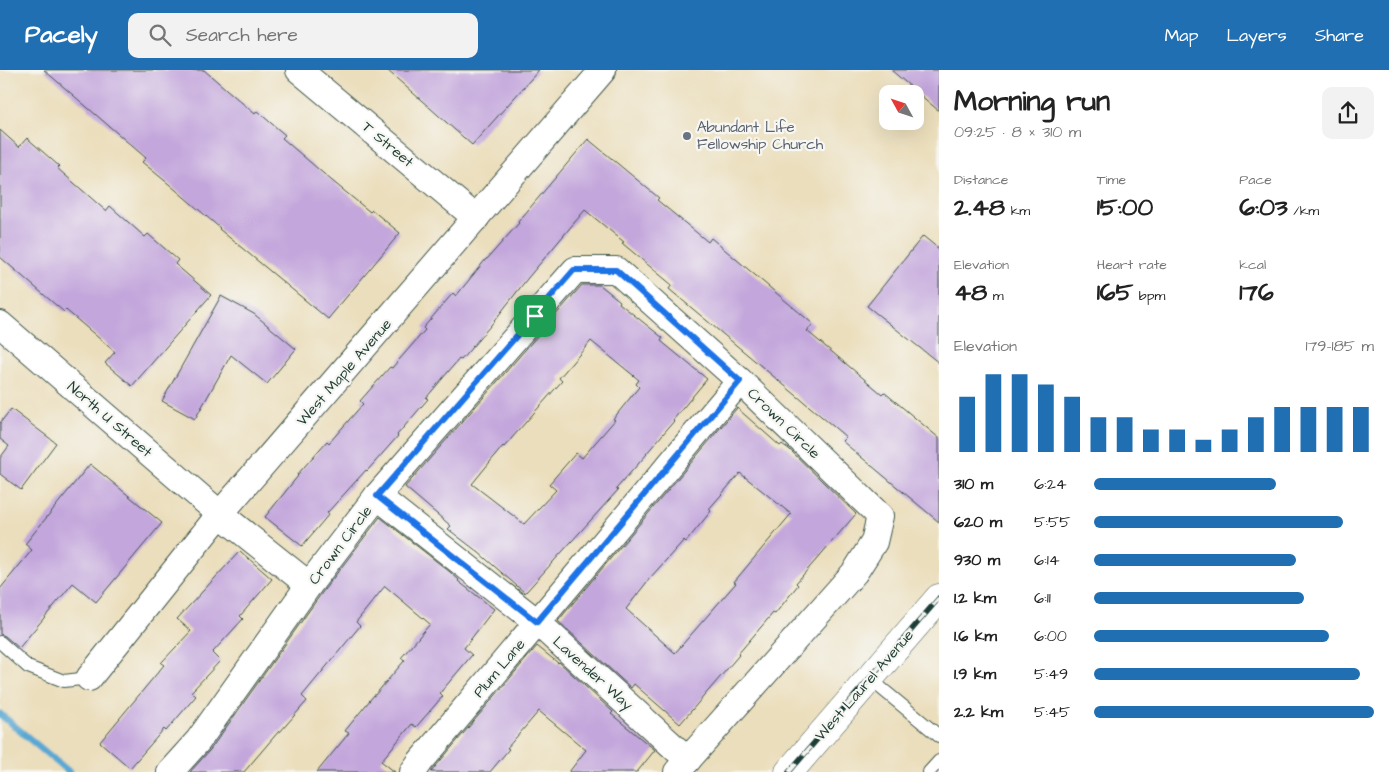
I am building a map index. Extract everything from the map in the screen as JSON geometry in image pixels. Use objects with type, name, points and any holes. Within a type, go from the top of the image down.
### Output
[{"type":"street","name":"T Street","points":[[299,70],[476,218]]},
{"type":"street","name":"West Maple Avenue","points":[[89,678],[220,514],[604,70]]},
{"type":"street","name":"Crown Circle","points":[[170,772],[198,740],[309,585],[377,496],[574,270],[616,270],[740,381],[880,516],[874,542],[855,572],[682,766]]},
{"type":"street","name":"North U Street","points":[[1,327],[220,514],[309,585]]},
{"type":"street","name":"Plum Lane","points":[[413,772],[740,381]]},
{"type":"street","name":"Lavender Way","points":[[377,496],[537,622],[682,766]]},
{"type":"street","name":"West Laurel Avenue","points":[[790,772],[939,598]]},
{"type":"lane","points":[[0,642],[28,667],[64,681],[89,678]]},
{"type":"lane","points":[[870,679],[939,736]]},
{"type":"lane","points":[[930,772],[939,761]]},
{"type":"building","points":[[44,70],[204,70],[255,114],[257,111],[285,135],[282,138],[331,180],[370,212],[372,210],[400,233],[328,319],[219,229],[142,162],[146,158]]},
{"type":"building","points":[[387,70],[539,70],[472,145]]},
{"type":"building","points":[[891,70],[939,70],[939,111],[924,98],[924,85],[909,85]]},
{"type":"building","points":[[0,130],[19,147],[27,138],[59,166],[57,168],[106,211],[110,206],[145,237],[148,234],[178,260],[175,264],[211,295],[132,386],[105,363],[115,352],[66,310],[64,312],[0,257]]},
{"type":"building","points":[[588,139],[708,242],[711,238],[813,324],[807,331],[882,394],[884,392],[939,438],[939,522],[842,441],[846,437],[669,289],[672,285],[585,210],[491,325],[426,398],[428,399],[398,436],[327,513],[329,514],[302,546],[265,517],[297,475],[327,441],[329,443],[363,404],[360,401],[425,330],[423,328],[453,293],[456,296]]},
{"type":"building","points":[[923,236],[939,249],[939,363],[867,306]]},
{"type":"building","points":[[582,285],[600,285],[620,301],[619,303],[663,338],[661,341],[707,379],[647,454],[616,489],[618,490],[525,593],[448,529],[451,526],[405,487]],"holes":[[[591,341],[639,380],[636,384],[639,387],[613,419],[615,420],[582,458],[576,453],[549,484],[556,490],[524,524],[472,484],[503,446],[562,381],[559,378]]]},
{"type":"building","points":[[221,296],[254,314],[296,349],[267,384],[231,355],[195,419],[162,401]]},
{"type":"building","points":[[737,408],[780,446],[782,444],[789,449],[856,514],[796,583],[798,585],[775,614],[773,613],[680,724],[634,684],[631,688],[558,621]],"holes":[[[740,473],[791,514],[734,582],[736,583],[675,653],[626,609],[650,578],[684,540],[686,542],[711,511],[709,509]]]},
{"type":"building","points":[[11,409],[56,443],[21,490],[0,474],[0,458],[9,446],[0,439],[0,423]]},
{"type":"building","points":[[90,464],[162,523],[96,602],[73,583],[19,648],[0,634],[0,589],[32,550],[25,544]]},
{"type":"building","points":[[380,517],[494,609],[464,648],[472,655],[440,693],[443,696],[416,727],[412,724],[381,761],[395,772],[317,772],[349,733],[345,731],[405,660],[401,658],[430,624],[385,586],[356,622],[360,626],[302,696],[307,701],[244,772],[190,772],[210,750],[321,594]]},
{"type":"building","points":[[240,551],[272,579],[240,616],[243,619],[212,653],[220,661],[191,692],[196,696],[166,731],[164,729],[130,768],[100,742],[164,665],[161,663],[191,631],[177,619]]},
{"type":"building","points":[[537,646],[559,662],[613,712],[611,714],[655,750],[637,772],[569,772],[586,750],[539,711],[507,748],[509,749],[490,772],[431,772]]},
{"type":"waterway","points":[[0,714],[69,772]]},
{"type":"railway","points":[[789,772],[939,598]]},
{"type":"place","name":"Abundant Life Fellowship Church","points":[[687,136]]},
{"type":"route","points":[[574,270],[616,270],[740,381],[537,622],[377,496],[535,316],[574,270]]}]
